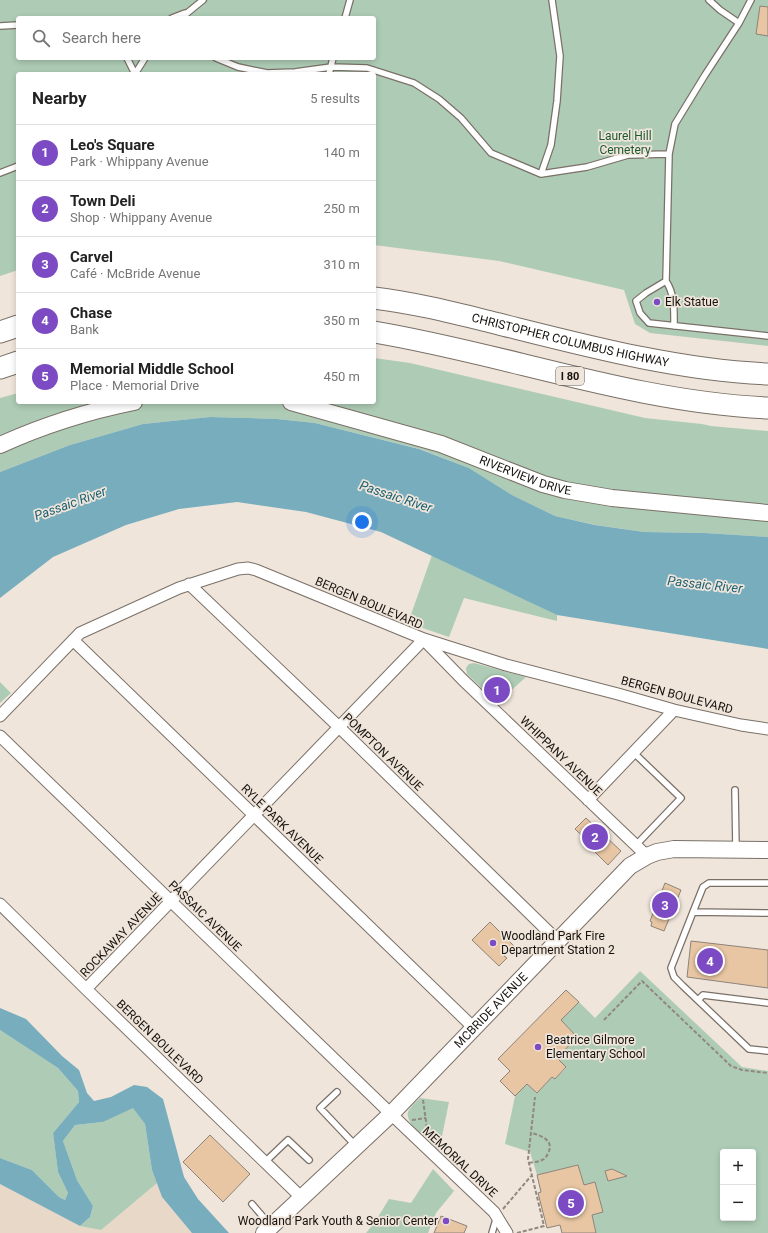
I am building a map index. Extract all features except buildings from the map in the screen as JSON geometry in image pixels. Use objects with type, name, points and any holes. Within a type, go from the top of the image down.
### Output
[{"type":"highway","name":"CHRISTOPHER COLUMBUS HIGHWAY","points":[[376,298],[425,307],[648,359],[724,370],[768,374]]},
{"type":"highway","points":[[0,332],[16,327]]},
{"type":"highway","name":"I 80","points":[[376,332],[436,344],[640,392],[717,404],[768,408]]},
{"type":"highway","points":[[0,368],[16,363]]},
{"type":"main road","points":[[0,445],[70,419],[125,404]]},
{"type":"main road","name":"RIVERVIEW DRIVE","points":[[298,404],[442,444],[521,476],[565,490],[612,498],[768,513]]},
{"type":"main road","name":"MCBRIDE AVENUE","points":[[268,1230],[391,1114],[557,940],[630,866],[657,852],[674,849],[768,850]]},
{"type":"street","name":"BERGEN BOULEVARD","points":[[0,716],[80,633],[189,584],[238,569],[248,568],[424,639],[506,665],[674,710],[741,725],[768,729]]},
{"type":"street","name":"POMPTON AVENUE","points":[[189,584],[339,727],[557,940]]},
{"type":"street","name":"ROCKAWAY AVENUE","points":[[86,989],[424,639]]},
{"type":"street","name":"WHIPPANY AVENUE","points":[[424,639],[463,680],[647,856]]},
{"type":"street","name":"RYLE PARK AVENUE","points":[[73,640],[474,1028]]},
{"type":"street","points":[[588,800],[674,710]]},
{"type":"street","name":"PASSAIC AVENUE","points":[[0,736],[391,1114]]},
{"type":"street","name":"BERGEN BOULEVARD","points":[[0,904],[302,1198]]},
{"type":"street","name":"MEMORIAL DRIVE","points":[[391,1114],[494,1212],[507,1233]]},
{"type":"lane","points":[[183,16],[202,0]]},
{"type":"lane","points":[[346,16],[350,0]]},
{"type":"lane","points":[[541,174],[550,145],[557,101],[560,56],[552,0]]},
{"type":"lane","points":[[708,0],[739,23]]},
{"type":"lane","points":[[674,326],[675,306],[671,289],[666,281],[669,154],[675,124],[739,23],[751,0]]},
{"type":"lane","points":[[177,16],[187,12]]},
{"type":"lane","points":[[186,16],[187,12]]},
{"type":"lane","points":[[0,26],[16,25]]},
{"type":"lane","points":[[128,60],[134,72]]},
{"type":"lane","points":[[136,72],[144,60]]},
{"type":"lane","points":[[221,60],[238,67],[262,72]]},
{"type":"lane","points":[[330,72],[333,60]]},
{"type":"lane","points":[[294,72],[331,67],[367,68],[414,83],[439,99],[461,118],[491,153],[541,174],[587,167],[628,155],[669,154]]},
{"type":"lane","points":[[0,173],[16,167]]},
{"type":"lane","points":[[666,281],[646,292],[636,302],[640,313],[649,323],[768,336]]},
{"type":"lane","points":[[633,752],[681,798],[636,845]]},
{"type":"lane","points":[[735,790],[736,849]]},
{"type":"lane","points":[[768,883],[709,883],[703,887],[671,968],[674,977],[749,1049],[768,1051]]},
{"type":"lane","points":[[693,912],[768,913]]},
{"type":"lane","points":[[698,1000],[703,995],[768,1003]]},
{"type":"lane","points":[[337,1092],[320,1108],[356,1147]]},
{"type":"lane","points":[[265,1162],[288,1140],[309,1160]]},
{"type":"lane","points":[[252,1204],[268,1230]]},
{"type":"lane","points":[[492,1233],[497,1216]]},
{"type":"path","points":[[604,1020],[642,981],[731,1066],[742,1070],[768,1073]]},
{"type":"path","points":[[413,1091],[424,1100],[429,1138],[423,1145]]},
{"type":"path","points":[[516,1233],[544,1226],[528,1159],[536,1097]]},
{"type":"path","points":[[529,1163],[542,1160],[547,1156],[550,1150],[549,1144],[545,1138],[532,1133]]},
{"type":"path","points":[[497,1216],[532,1175]]},
{"type":"shaded area","points":[[157,1183],[162,1197],[192,1233],[0,1233],[0,1184],[80,1226],[101,1230]]},
{"type":"green space","name":"Laurel Hill Cemetery","points":[[0,0],[768,0],[768,346],[650,333],[635,324],[624,290],[499,261],[376,245],[376,72],[16,72],[16,271],[0,276]]},
{"type":"green space","points":[[376,358],[410,363],[645,418],[768,431],[768,537],[705,533],[644,532],[596,525],[555,516],[512,495],[469,468],[420,449],[315,423],[277,419],[210,417],[143,424],[70,445],[0,472],[0,398],[16,394],[16,404],[376,404]]},
{"type":"green space","points":[[432,555],[557,615],[557,621],[464,598],[449,637],[408,623]]},
{"type":"green space","points":[[474,663],[526,677],[497,703],[467,674],[466,668],[469,664]]},
{"type":"green space","points":[[0,682],[11,693],[0,703]]},
{"type":"green space","points":[[640,971],[742,1067],[768,1071],[768,1233],[596,1233],[592,1215],[603,1212],[595,1183],[584,1185],[578,1165],[537,1175],[530,1152],[505,1144],[515,1096],[527,1084],[537,1093],[552,1077],[555,1079],[566,1068],[557,1058],[577,1037],[561,1020],[579,1002],[595,1018]]},
{"type":"green space","points":[[0,1030],[58,1068],[78,1091],[79,1102],[53,1133],[58,1172],[68,1193],[65,1200],[59,1197],[32,1170],[0,1158]]},
{"type":"green space","points":[[420,1098],[449,1102],[439,1151],[418,1132],[409,1120],[409,1110]]},
{"type":"green space","points":[[133,1107],[145,1124],[152,1170],[157,1183],[101,1230],[80,1226],[90,1217],[93,1206],[77,1180],[63,1141],[75,1125],[103,1122]]},
{"type":"green space","points":[[433,1169],[454,1191],[436,1213],[428,1233],[366,1233],[375,1222],[389,1199],[411,1203]]},
{"type":"water","name":"Passaic River","points":[[210,417],[277,419],[315,423],[419,449],[469,468],[512,495],[555,516],[595,525],[644,532],[705,533],[768,537],[768,649],[557,615],[381,532],[306,512],[237,502],[179,509],[126,525],[53,557],[0,598],[0,472],[70,445],[143,424]]},
{"type":"water","points":[[0,1008],[26,1019],[62,1056],[79,1070],[87,1093],[94,1101],[111,1097],[134,1085],[147,1087],[163,1099],[184,1177],[198,1199],[229,1233],[192,1233],[162,1197],[152,1170],[145,1124],[133,1108],[103,1122],[75,1125],[63,1141],[77,1180],[93,1206],[90,1217],[80,1226],[0,1184],[0,1158],[32,1170],[59,1197],[65,1200],[68,1193],[58,1172],[53,1133],[79,1102],[78,1091],[58,1068],[0,1030]]},
{"type":"place","name":"Elk Statue","points":[[657,302]]},
{"type":"place","name":"Leo's Square","points":[[497,690]]},
{"type":"place","name":"Town Deli","points":[[595,837]]},
{"type":"place","name":"Carvel","points":[[665,905]]},
{"type":"place","name":"Woodland Park Fire Department Station 2","points":[[493,943]]},
{"type":"place","name":"Chase","points":[[710,961]]},
{"type":"place","name":"Beatrice Gilmore Elementary School","points":[[538,1047]]},
{"type":"place","name":"Memorial Middle School","points":[[571,1203]]},
{"type":"place","name":"Woodland Park Youth & Senior Center","points":[[446,1221]]}]
